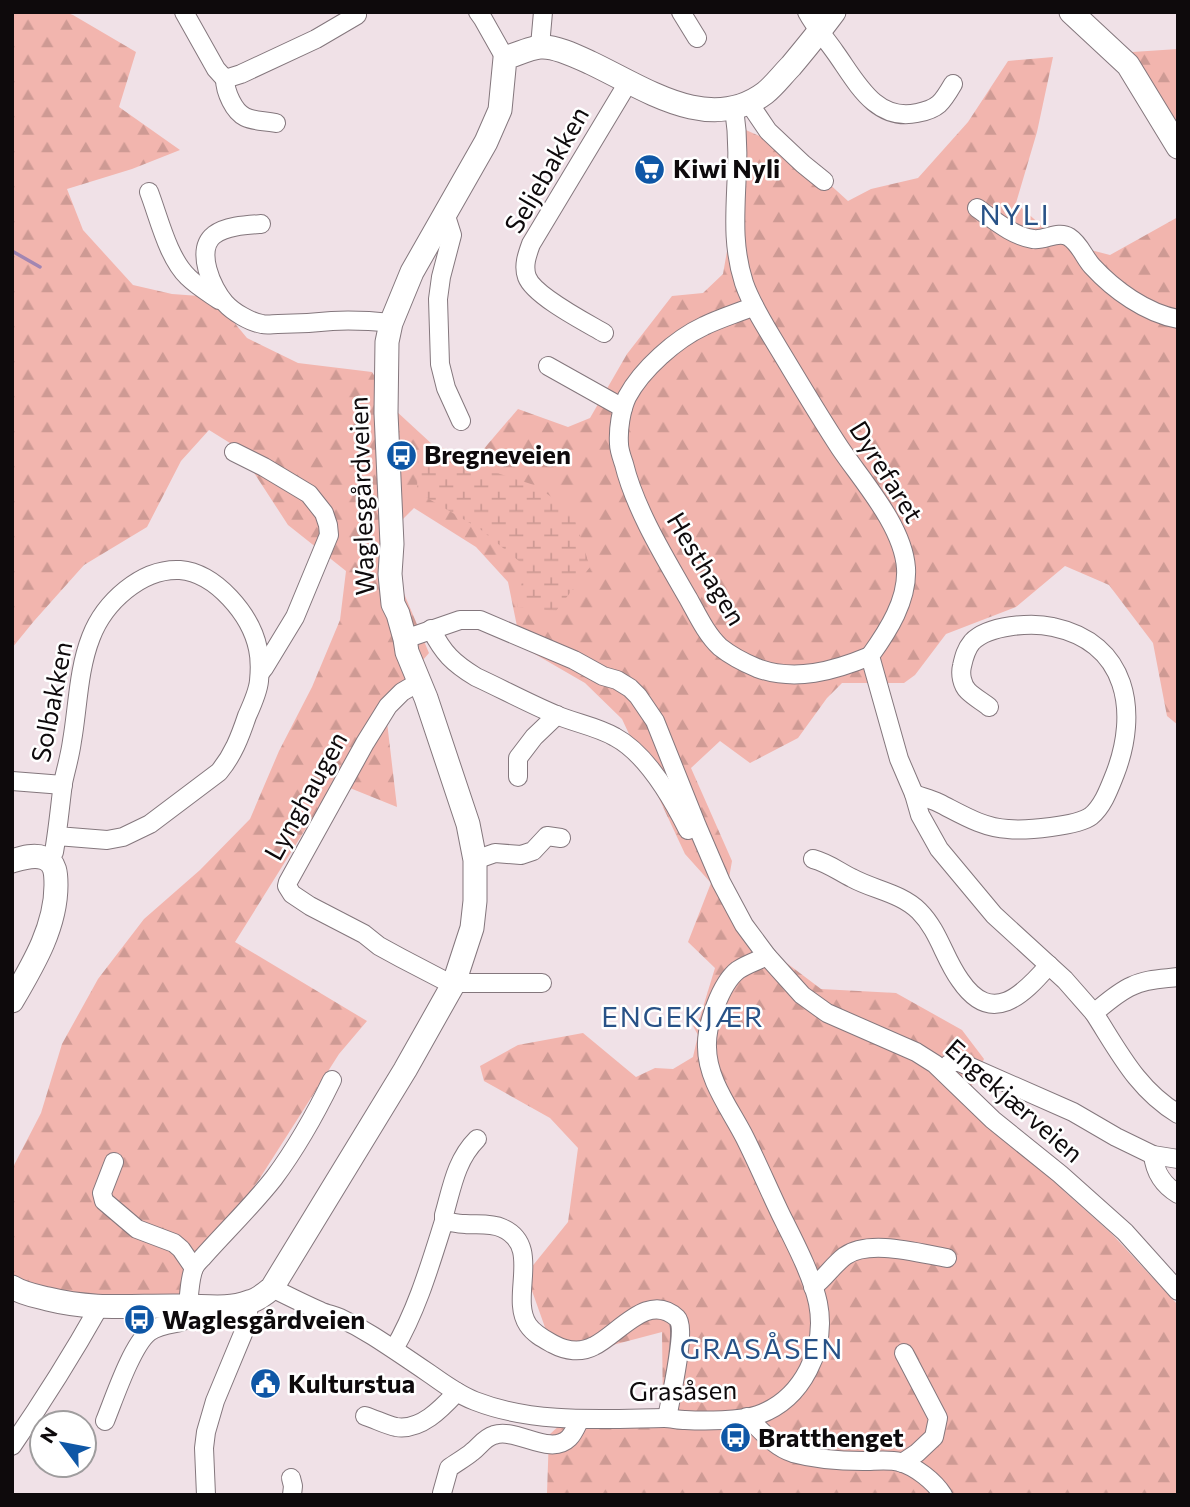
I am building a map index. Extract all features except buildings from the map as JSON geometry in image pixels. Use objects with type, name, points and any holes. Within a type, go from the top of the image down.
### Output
[{"type":"main road","points":[[505,58],[540,46],[579,57],[689,108],[703,110],[741,106],[774,85],[812,29],[834,12]]},
{"type":"main road","points":[[1072,12],[1128,65],[1176,141]]},
{"type":"main road","name":"Waglesgårdveien","points":[[12,1287],[55,1301],[99,1307],[219,1308],[248,1303],[272,1288],[405,1070],[454,983],[472,928],[475,860],[459,793],[407,652],[393,604],[386,401],[387,342],[391,323],[412,272],[486,142],[500,110],[505,58]]},
{"type":"main road","points":[[12,861],[41,857],[49,860],[56,872],[56,898],[48,931],[12,1001]]},
{"type":"street","points":[[184,12],[216,69],[225,79],[226,90],[240,115],[276,123]]},
{"type":"street","points":[[478,12],[505,58]]},
{"type":"street","points":[[540,46],[543,12]]},
{"type":"street","points":[[681,12],[697,38]]},
{"type":"street","points":[[225,79],[316,39],[357,15]]},
{"type":"street","points":[[812,29],[869,99],[893,114],[909,115],[932,110],[940,105],[953,84]]},
{"type":"street","name":"Seljebakken","points":[[604,333],[540,293],[526,276],[525,265],[531,244],[629,81]]},
{"type":"street","points":[[741,106],[824,181]]},
{"type":"street","name":"Dyrefaret","points":[[741,106],[737,136],[734,220],[737,255],[744,282],[754,306],[811,403],[883,507],[902,550],[906,568],[904,589],[896,615],[870,656]]},
{"type":"street","points":[[149,192],[178,265],[188,278],[244,317],[262,325],[335,321],[391,323]]},
{"type":"street","points":[[977,208],[1006,228],[1029,239],[1060,234],[1068,236],[1080,247],[1091,264],[1126,295],[1153,310],[1178,319]]},
{"type":"street","points":[[446,213],[452,235],[438,299],[440,364],[446,388],[461,421]]},
{"type":"street","points":[[225,304],[210,278],[205,258],[207,244],[212,236],[221,232],[261,224]]},
{"type":"street","name":"Hesthagen","points":[[754,306],[703,326],[653,362],[639,378],[623,408],[618,445],[628,479],[671,570],[706,630],[720,646],[757,667],[794,675],[809,675],[838,668],[870,656]]},
{"type":"street","points":[[548,366],[623,408]]},
{"type":"street","name":"Solbakken","points":[[234,452],[309,494],[324,513],[329,535],[295,617],[260,673]]},
{"type":"street","name":"Solbakken","points":[[49,860],[54,852],[57,836],[63,785],[73,740],[78,687],[90,637],[100,618],[114,600],[127,590],[147,577],[163,572],[179,570],[191,573],[219,587],[234,601],[248,622],[258,648],[260,673],[259,684],[236,746],[227,762],[219,772],[149,824],[123,837],[107,840],[57,836]]},
{"type":"street","name":"Engekjærveien","points":[[405,639],[460,620],[480,620],[574,660],[630,688],[655,721],[696,826],[744,925],[802,996],[827,1013],[916,1052],[944,1072],[993,1120],[1060,1174],[1125,1232],[1178,1291]]},
{"type":"street","points":[[914,794],[984,825],[1009,830],[1082,821],[1098,808],[1107,794],[1120,760],[1128,712],[1125,692],[1117,673],[1103,653],[1070,631],[1046,625],[1006,627],[990,631],[973,641],[965,653],[961,671],[967,690],[989,707]]},
{"type":"street","points":[[431,629],[446,654],[463,669],[557,715],[534,737],[518,758],[517,777]]},
{"type":"street","points":[[870,656],[899,759],[920,815],[939,849],[993,915],[1065,980],[1094,1013],[1143,1087],[1178,1114]]},
{"type":"street","name":"Lynghaugen","points":[[419,682],[402,692],[388,706],[287,886],[292,894],[310,906],[364,934],[401,958],[449,983],[454,983]]},
{"type":"street","name":"Engekjærveien","points":[[557,715],[615,736],[650,766],[683,821],[703,862],[721,882]]},
{"type":"street","name":"Solbakken","points":[[12,781],[63,785]]},
{"type":"street","points":[[475,860],[495,853],[521,855],[533,850],[547,836],[561,838]]},
{"type":"street","points":[[813,859],[827,863],[852,879],[902,898],[918,909],[932,926],[959,980],[981,1000],[999,1004],[1012,1000],[1049,965]]},
{"type":"street","name":"Grasåsen","points":[[272,1288],[321,1312],[340,1318],[394,1349],[457,1392],[475,1401],[506,1410],[536,1416],[580,1419],[683,1420],[756,1416],[772,1409],[796,1388],[809,1368],[821,1328],[818,1303],[797,1248],[718,1088],[706,1045],[710,1023],[726,983],[736,971],[767,956]]},
{"type":"street","points":[[1094,1013],[1131,986],[1178,977]]},
{"type":"street","points":[[454,983],[542,983]]},
{"type":"street","points":[[944,1072],[949,1064],[957,1061],[1073,1112],[1153,1156],[1178,1159]]},
{"type":"street","points":[[105,1421],[125,1370],[143,1338],[156,1328],[181,1322],[188,1306],[194,1268],[272,1180],[295,1149],[332,1080]]},
{"type":"street","points":[[394,1349],[424,1282],[460,1163],[468,1148],[477,1139]]},
{"type":"street","points":[[1153,1156],[1160,1178],[1168,1188],[1178,1194]]},
{"type":"street","points":[[114,1163],[102,1194],[104,1201],[137,1229],[174,1243],[194,1268]]},
{"type":"street","points":[[444,1221],[501,1227],[511,1233],[522,1250],[524,1261],[524,1317],[529,1327],[540,1337],[559,1347],[580,1350],[594,1347],[636,1315],[647,1311],[667,1312],[678,1319],[681,1323],[680,1348],[667,1418]]},
{"type":"street","points":[[813,1287],[844,1257],[860,1248],[947,1258]]},
{"type":"street","points":[[206,1495],[206,1432],[215,1401],[247,1324],[248,1303]]},
{"type":"street","points":[[12,1446],[57,1379],[99,1307]]},
{"type":"street","points":[[902,1463],[934,1437],[938,1418],[904,1353]]},
{"type":"street","points":[[365,1416],[398,1427],[412,1426],[443,1408],[457,1392]]},
{"type":"street","points":[[747,1417],[776,1445],[792,1452],[818,1458],[899,1461],[925,1476],[943,1495]]},
{"type":"street","points":[[442,1493],[449,1468],[496,1433],[514,1435],[539,1443],[561,1443],[569,1438],[580,1419]]},
{"type":"green space","points":[[12,12],[65,12],[136,52],[119,107],[180,150],[132,169],[67,189],[83,230],[133,285],[172,294],[213,297],[247,338],[298,363],[372,372],[395,410],[433,445],[476,458],[518,409],[568,427],[590,418],[627,354],[672,296],[703,293],[723,274],[736,200],[739,127],[793,151],[848,201],[871,189],[918,178],[968,122],[1008,61],[1053,57],[1037,132],[1016,203],[1060,242],[1110,255],[1178,217],[1178,725],[1167,716],[1153,643],[1109,585],[1065,566],[1016,607],[946,634],[915,675],[904,683],[842,683],[827,698],[798,738],[750,763],[720,741],[691,768],[732,861],[726,895],[772,952],[821,989],[896,993],[962,1030],[984,1059],[971,1087],[1023,1139],[1064,1191],[1112,1234],[1178,1305],[1178,1495],[547,1493],[549,1435],[574,1412],[663,1414],[662,1332],[590,1351],[547,1333],[526,1274],[568,1222],[578,1148],[550,1118],[484,1081],[480,1066],[518,1045],[583,1033],[636,1077],[655,1068],[673,1069],[693,1057],[698,1035],[693,1026],[700,1017],[715,968],[688,942],[711,883],[685,854],[622,719],[585,683],[521,646],[508,582],[476,547],[414,508],[396,526],[400,584],[429,653],[417,667],[387,722],[397,807],[335,782],[235,942],[367,1021],[339,1054],[260,1178],[218,1238],[181,1302],[118,1307],[12,1282],[12,1169],[41,1113],[62,1044],[98,979],[144,919],[200,870],[250,819],[340,620],[346,571],[288,525],[238,448],[209,430],[181,461],[147,527],[84,565],[12,648]]},
{"type":"green space","points":[[1178,49],[1178,139],[1117,53]]},
{"type":"green space","points":[[418,453],[534,485],[572,511],[590,567],[556,611],[517,607],[525,566],[480,529],[417,492]]},
{"type":"waterway","points":[[12,251],[40,267]]},
{"type":"place","name":"Kiwi Nyli","points":[[650,169]]},
{"type":"place","name":"Bregneveien","points":[[401,455]]},
{"type":"place","name":"Waglesgårdveien","points":[[139,1320]]},
{"type":"place","name":"Kulturstua","points":[[265,1384]]},
{"type":"place","name":"Bratthenget","points":[[735,1438]]},
{"type":"district","name":"NYLI","points":[[1015,215]]},
{"type":"district","name":"ENGEKJÆR","points":[[683,1017]]},
{"type":"district","name":"GRASÅSEN","points":[[762,1349]]}]
